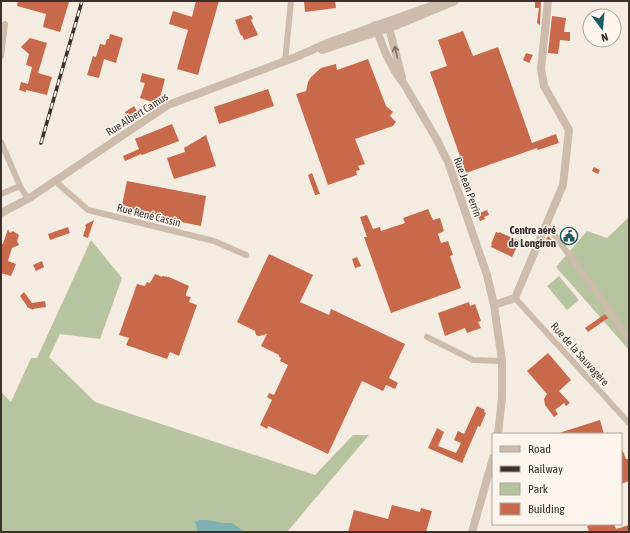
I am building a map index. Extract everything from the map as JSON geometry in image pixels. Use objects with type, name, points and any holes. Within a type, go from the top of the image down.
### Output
[{"type":"street","points":[[285,62],[291,1]]},
{"type":"street","name":"Rue Albert Camus","points":[[388,25],[445,1]]},
{"type":"street","name":"Rue Albert Camus","points":[[1,213],[28,199],[168,105],[455,1]]},
{"type":"street","points":[[494,305],[515,298],[564,185],[569,130],[544,86],[541,69],[548,1]]},
{"type":"street","points":[[1,56],[5,24]]},
{"type":"street","name":"Rue Jean Perrin","points":[[388,25],[404,84]]},
{"type":"street","name":"Rue Jean Perrin","points":[[376,29],[398,77],[404,84],[436,138],[448,162],[487,275],[494,305],[502,361],[502,398],[498,433]]},
{"type":"street","points":[[1,142],[20,186],[28,199]]},
{"type":"street","name":"Rue René Cassin","points":[[55,181],[88,210],[214,241],[246,255]]},
{"type":"street","points":[[1,194],[20,186]]},
{"type":"street","points":[[546,225],[598,294],[629,340]]},
{"type":"street","name":"Rue de la Sauvagère","points":[[515,298],[629,423]]},
{"type":"street","points":[[427,337],[473,360],[502,361]]},
{"type":"street","points":[[472,532],[492,462]]},
{"type":"green space","points":[[629,217],[629,350],[556,267],[587,231],[607,238]]},
{"type":"green space","points":[[91,240],[122,278],[100,339],[60,334],[49,357],[95,402],[315,475],[353,435],[369,435],[287,532],[1,532],[1,392],[11,402],[31,358],[37,358]]},
{"type":"green space","points":[[559,276],[579,300],[567,310],[547,286]]},
{"type":"water","points":[[199,520],[232,523],[245,532],[198,532],[195,522]]},
{"type":"building","points":[[18,1],[69,2],[60,32],[43,27],[46,14],[17,6]]},
{"type":"building","points":[[196,1],[219,1],[198,75],[177,69],[188,30],[169,24],[173,11],[192,17]]},
{"type":"building","points":[[304,1],[335,1],[336,8],[305,12]]},
{"type":"building","points":[[535,1],[541,1],[540,25],[537,23],[539,8],[535,8]]},
{"type":"building","points":[[251,15],[253,19],[251,20],[258,35],[244,40],[235,20]]},
{"type":"building","points":[[552,16],[566,18],[564,32],[570,32],[570,41],[560,40],[558,54],[548,53]]},
{"type":"building","points":[[463,31],[473,56],[498,47],[532,143],[556,134],[559,143],[538,150],[537,148],[466,173],[430,72],[447,66],[438,40]]},
{"type":"building","points":[[110,34],[123,38],[116,63],[104,59],[99,78],[87,75],[93,56],[96,57],[100,44],[105,45]]},
{"type":"building","points":[[30,38],[47,43],[38,73],[52,77],[47,95],[26,90],[26,92],[19,90],[21,82],[28,84],[32,67],[26,65],[29,54],[21,47]]},
{"type":"building","points":[[526,53],[533,55],[529,63],[523,60]]},
{"type":"building","points":[[368,59],[386,106],[393,112],[390,116],[396,122],[393,126],[355,139],[365,164],[358,166],[360,170],[356,171],[357,175],[328,185],[296,94],[306,91],[311,77],[321,68],[336,64],[337,70]]},
{"type":"building","points":[[142,73],[165,79],[160,98],[152,102],[140,98],[145,83],[140,82]]},
{"type":"building","points":[[268,89],[274,106],[219,124],[214,107]]},
{"type":"building","points":[[134,106],[137,111],[128,117],[125,112]]},
{"type":"building","points":[[172,124],[179,141],[125,161],[123,156],[139,149],[135,139]]},
{"type":"building","points":[[206,135],[216,166],[174,179],[167,158],[185,152],[184,148]]},
{"type":"building","points":[[594,167],[600,170],[598,174],[592,171]]},
{"type":"building","points":[[312,173],[320,194],[315,195],[308,175]]},
{"type":"building","points":[[127,181],[206,196],[201,226],[121,210]]},
{"type":"building","points":[[428,209],[433,220],[440,218],[444,231],[438,234],[441,243],[448,241],[453,255],[450,256],[461,288],[391,313],[364,237],[367,237],[360,217],[367,215],[373,229],[380,227],[381,231],[405,223],[403,218]]},
{"type":"building","points":[[487,210],[489,215],[480,221],[477,214]]},
{"type":"building","points":[[94,220],[88,238],[83,236],[86,227],[85,225]]},
{"type":"building","points":[[68,227],[70,233],[50,240],[48,234]]},
{"type":"building","points":[[570,227],[575,230],[570,241],[564,238]]},
{"type":"building","points":[[8,229],[10,233],[13,231],[19,235],[17,241],[19,245],[12,248],[8,261],[16,264],[11,276],[1,273],[1,243],[3,244]]},
{"type":"building","points":[[496,232],[520,241],[512,257],[491,247]]},
{"type":"building","points":[[548,236],[552,240],[551,243],[544,243]]},
{"type":"building","points":[[269,254],[313,275],[300,302],[329,315],[331,309],[405,344],[389,378],[398,383],[395,389],[386,385],[383,391],[362,381],[328,454],[268,426],[267,429],[260,425],[272,400],[267,397],[269,393],[274,395],[288,365],[280,361],[281,358],[279,355],[261,346],[267,334],[259,336],[256,335],[255,331],[237,322]]},
{"type":"building","points":[[357,257],[361,266],[355,268],[352,259]]},
{"type":"building","points":[[42,261],[44,267],[36,271],[33,265]]},
{"type":"building","points":[[155,274],[162,277],[169,277],[189,286],[186,296],[191,297],[189,302],[197,305],[179,356],[170,352],[167,359],[126,345],[129,338],[119,335],[137,284],[145,286],[147,282],[150,283]]},
{"type":"building","points":[[24,292],[32,303],[45,301],[46,307],[33,310],[27,307],[20,296]]},
{"type":"building","points":[[469,302],[470,306],[475,304],[481,321],[478,322],[481,328],[467,333],[465,328],[445,336],[438,313]]},
{"type":"building","points":[[605,314],[608,318],[588,332],[585,328]]},
{"type":"building","points":[[548,353],[571,380],[559,391],[570,403],[566,406],[564,403],[555,410],[558,414],[554,417],[545,405],[544,399],[547,394],[527,371]]},
{"type":"building","points":[[477,406],[485,410],[484,412],[486,413],[480,427],[478,426],[462,463],[428,448],[437,428],[444,432],[438,446],[456,453],[461,443],[454,440],[458,431],[464,434]]},
{"type":"building","points":[[600,420],[604,433],[559,433]]},
{"type":"building","points":[[622,449],[626,459],[629,459],[629,481],[622,484]]},
{"type":"building","points":[[392,505],[420,512],[421,508],[432,511],[426,532],[348,532],[354,510],[388,519]]},
{"type":"building","points":[[614,525],[616,529],[629,525],[629,532],[589,532],[587,526]]},
{"type":"railway","points":[[41,143],[82,1]]},
{"type":"place","name":"Centre aéré de Longiron","points":[[569,236]]}]
